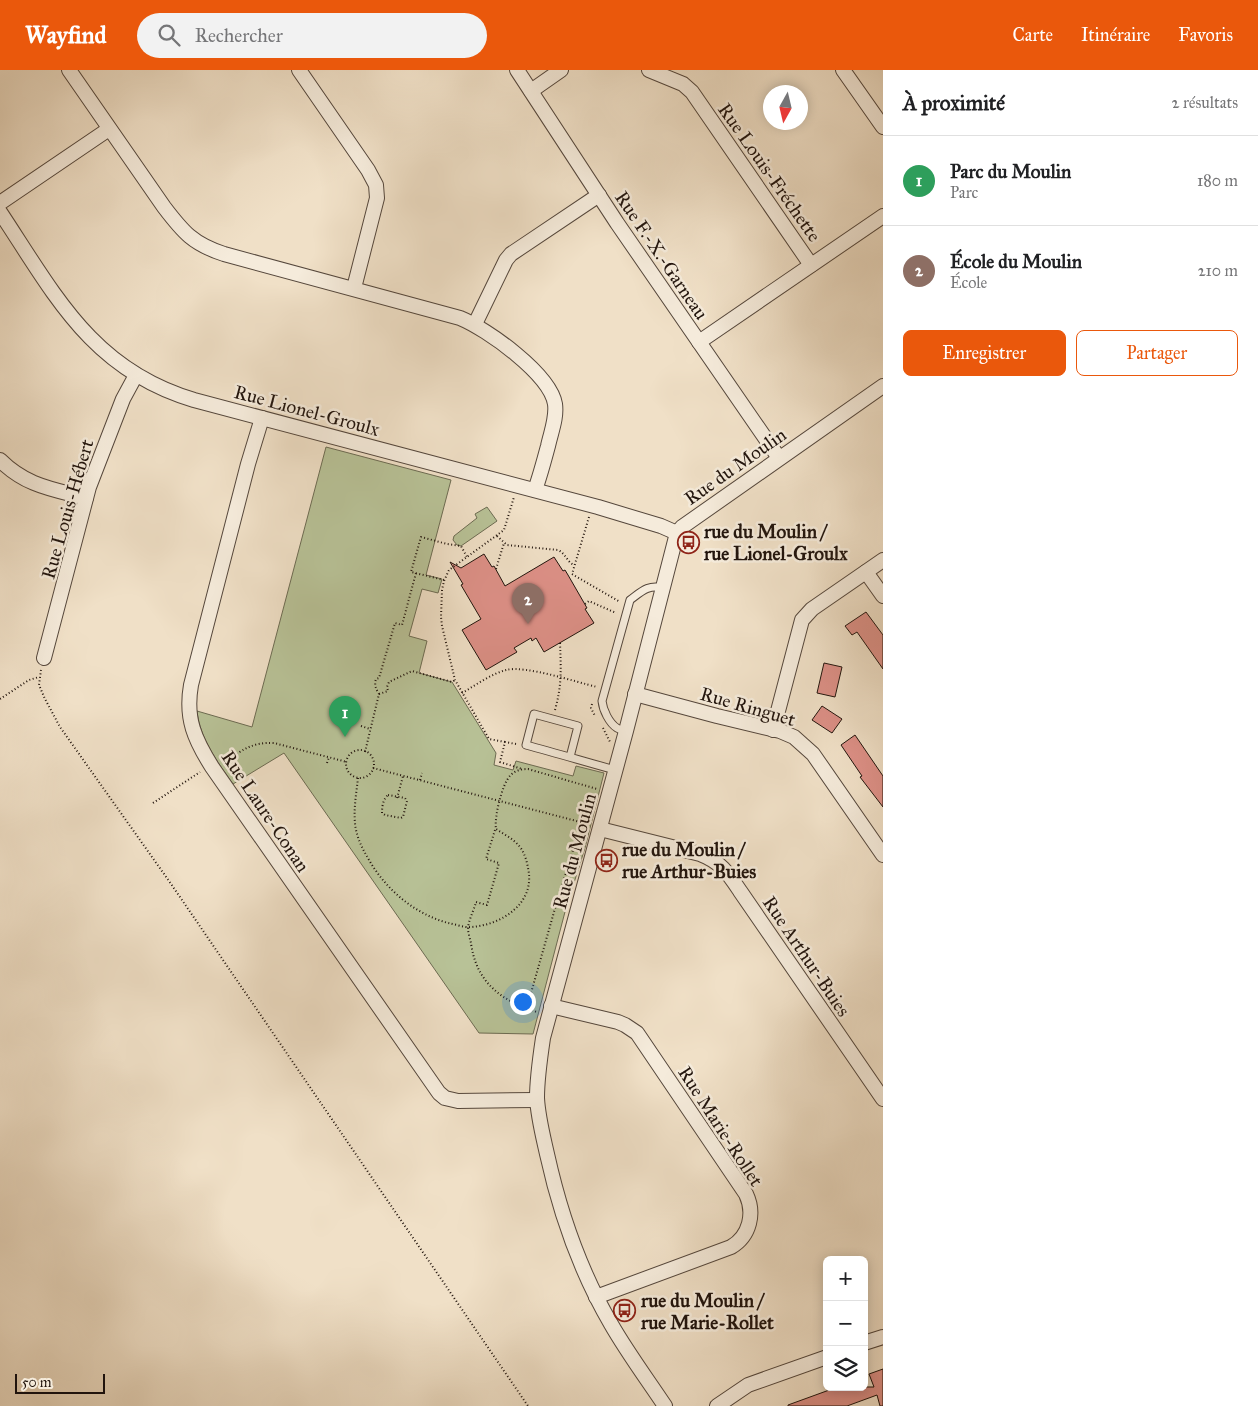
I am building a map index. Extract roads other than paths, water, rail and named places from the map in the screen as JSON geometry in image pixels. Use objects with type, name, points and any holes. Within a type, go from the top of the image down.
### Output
[{"type":"street","points":[[69,70],[180,228],[195,240],[213,251],[451,315],[475,324],[528,365],[543,380],[554,398],[555,410],[553,425],[535,490]]},
{"type":"street","points":[[299,70],[368,170],[376,185],[377,198],[354,288]]},
{"type":"street","name":"Rue F.-X.-Garneau","points":[[517,70],[599,195],[779,458]]},
{"type":"street","points":[[531,91],[561,70]]},
{"type":"street","name":"Rue Louis-Fréchette","points":[[649,70],[683,84],[692,92],[811,265]]},
{"type":"street","points":[[843,70],[883,128]]},
{"type":"street","points":[[0,203],[109,129]]},
{"type":"street","points":[[475,324],[506,260],[511,254],[599,195]]},
{"type":"street","name":"Rue Lionel-Groulx","points":[[0,212],[55,295],[79,326],[109,356],[152,384],[182,396],[535,490],[661,526],[676,533]]},
{"type":"street","points":[[699,342],[883,216]]},
{"type":"street","name":"Rue Louis-Hébert","points":[[44,658],[86,498],[122,399],[136,375]]},
{"type":"street","name":"Rue du Moulin","points":[[665,1406],[614,1329],[596,1297],[572,1243],[554,1186],[537,1100],[545,1009],[596,827],[616,770],[676,533],[779,458],[883,386]]},
{"type":"street","name":"Rue Laure-Conan","points":[[262,418],[191,685],[189,713],[196,739],[212,767],[439,1093],[445,1098],[458,1101],[537,1100]]},
{"type":"street","points":[[0,460],[18,475],[31,482],[86,498]]},
{"type":"street","points":[[773,730],[802,620],[812,609],[883,560]]},
{"type":"street","points":[[866,572],[883,596]]},
{"type":"street","name":"Rue Ringuet","points":[[635,694],[794,737],[813,754],[883,855]]},
{"type":"street","name":"Rue Arthur-Buies","points":[[596,827],[700,854],[720,864],[883,1099]]},
{"type":"street","name":"Rue Marie-Rollet","points":[[545,1009],[618,1022],[636,1033],[746,1194],[750,1209],[750,1219],[746,1231],[738,1242],[731,1247],[596,1297]]},
{"type":"street","points":[[868,1342],[883,1337]]},
{"type":"street","points":[[717,1406],[748,1385],[823,1357]]},
{"type":"lane","points":[[626,730],[617,728],[611,721],[606,714],[602,701],[630,600],[650,587],[663,588]]},
{"type":"lane","points":[[570,757],[578,726],[534,714],[526,745],[616,770]]},
{"type":"place","name":"rue du Moulin / rue Lionel-Groulx","points":[[688,542]]},
{"type":"place","name":"École du Moulin","points":[[528,624]]},
{"type":"place","name":"Parc du Moulin","points":[[345,737]]},
{"type":"place","name":"rue du Moulin / rue Arthur-Buies","points":[[606,860]]},
{"type":"place","name":"rue du Moulin / rue Marie-Rollet","points":[[625,1311]]}]
